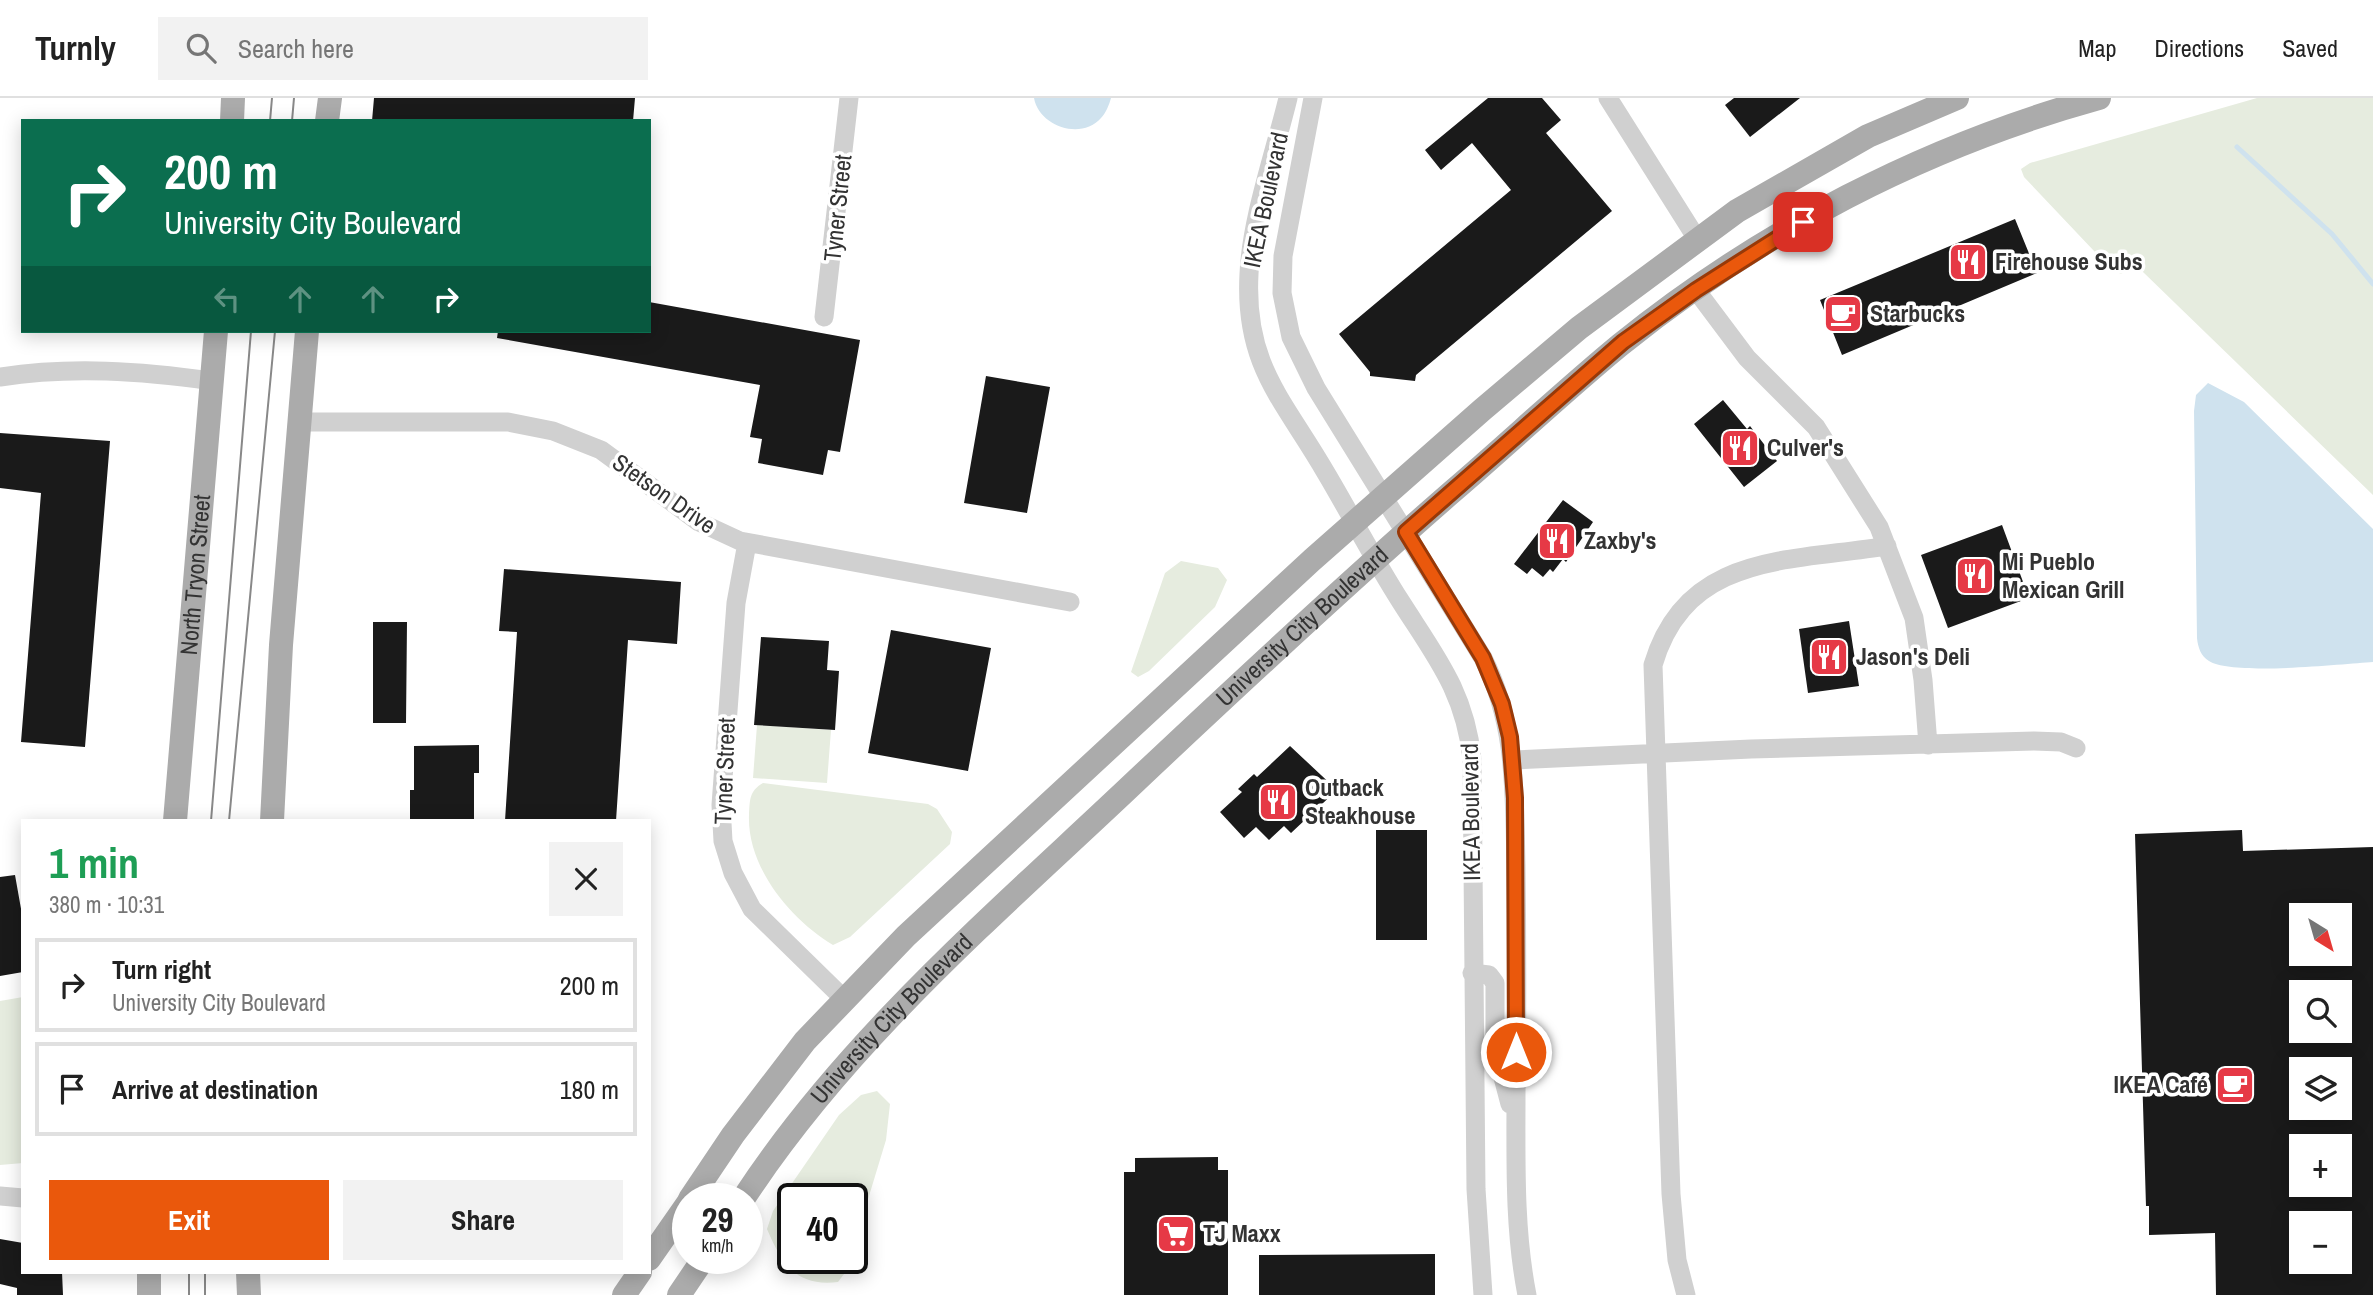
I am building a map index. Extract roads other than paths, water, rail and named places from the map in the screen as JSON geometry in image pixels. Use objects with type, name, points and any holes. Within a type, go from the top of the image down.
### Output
[{"type":"main road","points":[[232,119],[233,98]]},
{"type":"main road","points":[[327,119],[330,98]]},
{"type":"main road","name":"University City Boulevard","points":[[701,1183],[764,1092],[843,998],[906,936],[1354,522],[1578,328],[1697,239],[1771,191],[1868,136],[1957,98]]},
{"type":"main road","name":"University City Boulevard","points":[[755,1183],[821,1092],[894,1011],[1375,558],[1623,342],[1696,290],[1861,188],[1965,142],[2099,98]]},
{"type":"main road","name":"North Tryon Street","points":[[175,819],[216,333]]},
{"type":"main road","points":[[272,819],[281,645],[307,333]]},
{"type":"main road","name":"University City Boulevard","points":[[651,1256],[672,1226]]},
{"type":"main road","points":[[248,1274],[249,1295]]},
{"type":"main road","points":[[624,1295],[639,1274]]},
{"type":"main road","points":[[680,1295],[694,1274]]},
{"type":"street","name":"Tyner Street","points":[[824,317],[849,98]]},
{"type":"street","name":"IKEA Boulevard","points":[[1288,98],[1251,257],[1251,324],[1256,354],[1268,381],[1375,558],[1445,667],[1466,719],[1472,759],[1476,1200],[1483,1295]]},
{"type":"street","name":"IKEA Boulevard","points":[[1313,98],[1283,256],[1282,293],[1287,322],[1305,368],[1490,672],[1505,712],[1513,760],[1519,1240],[1527,1295]]},
{"type":"street","points":[[1608,98],[1697,239]]},
{"type":"street","points":[[1696,290],[1747,358],[1816,427],[1861,496],[1888,546],[1914,618],[1923,680],[1928,745]]},
{"type":"street","points":[[0,377],[43,370],[138,371],[212,381]]},
{"type":"street","name":"Stetson Drive","points":[[299,422],[508,422],[553,430],[601,450],[699,522],[747,543],[1069,603]]},
{"type":"street","name":"Tyner Street","points":[[747,543],[734,616],[721,805],[723,841],[733,873],[752,909],[843,998]]},
{"type":"street","points":[[1686,1295],[1677,1260],[1671,1194],[1657,754],[1652,698],[1653,665],[1663,635],[1691,597],[1719,578],[1750,567],[1888,546]]},
{"type":"street","points":[[1513,760],[2034,741],[2061,743],[2076,748]]},
{"type":"street","points":[[1472,973],[1489,975],[1494,983],[1495,1047],[1516,1125]]},
{"type":"street","points":[[0,1196],[21,1198]]},
{"type":"water","points":[[1034,98],[1111,98],[1104,114],[1093,125],[1072,129],[1052,123],[1037,108]]},
{"type":"water","points":[[2208,383],[2244,402],[2373,529],[2373,662],[2288,668],[2240,668],[2209,661],[2202,654],[2197,638],[2194,411],[2196,395]]},
{"type":"waterway","points":[[2237,147],[2332,234],[2373,284]]},
{"type":"tram line","points":[[270,119],[272,98]]},
{"type":"tram line","points":[[292,119],[294,98]]},
{"type":"tram line","points":[[211,819],[251,333]]},
{"type":"tram line","points":[[229,819],[275,333]]},
{"type":"tram line","points":[[189,1274],[189,1295]]},
{"type":"tram line","points":[[205,1274],[205,1295]]},
{"type":"place","name":"Firehouse Subs","points":[[1968,262]]},
{"type":"place","name":"Starbucks","points":[[1843,314]]},
{"type":"place","name":"Culver's","points":[[1740,448]]},
{"type":"place","name":"Zaxby's","points":[[1557,541]]},
{"type":"place","name":"Mi Pueblo Mexican Grill","points":[[1975,576]]},
{"type":"place","name":"Jason's Deli","points":[[1829,657]]},
{"type":"place","name":"Outback Steakhouse","points":[[1278,802]]},
{"type":"place","name":"IKEA Café","points":[[2235,1085]]},
{"type":"place","name":"TJ Maxx","points":[[1176,1234]]}]
